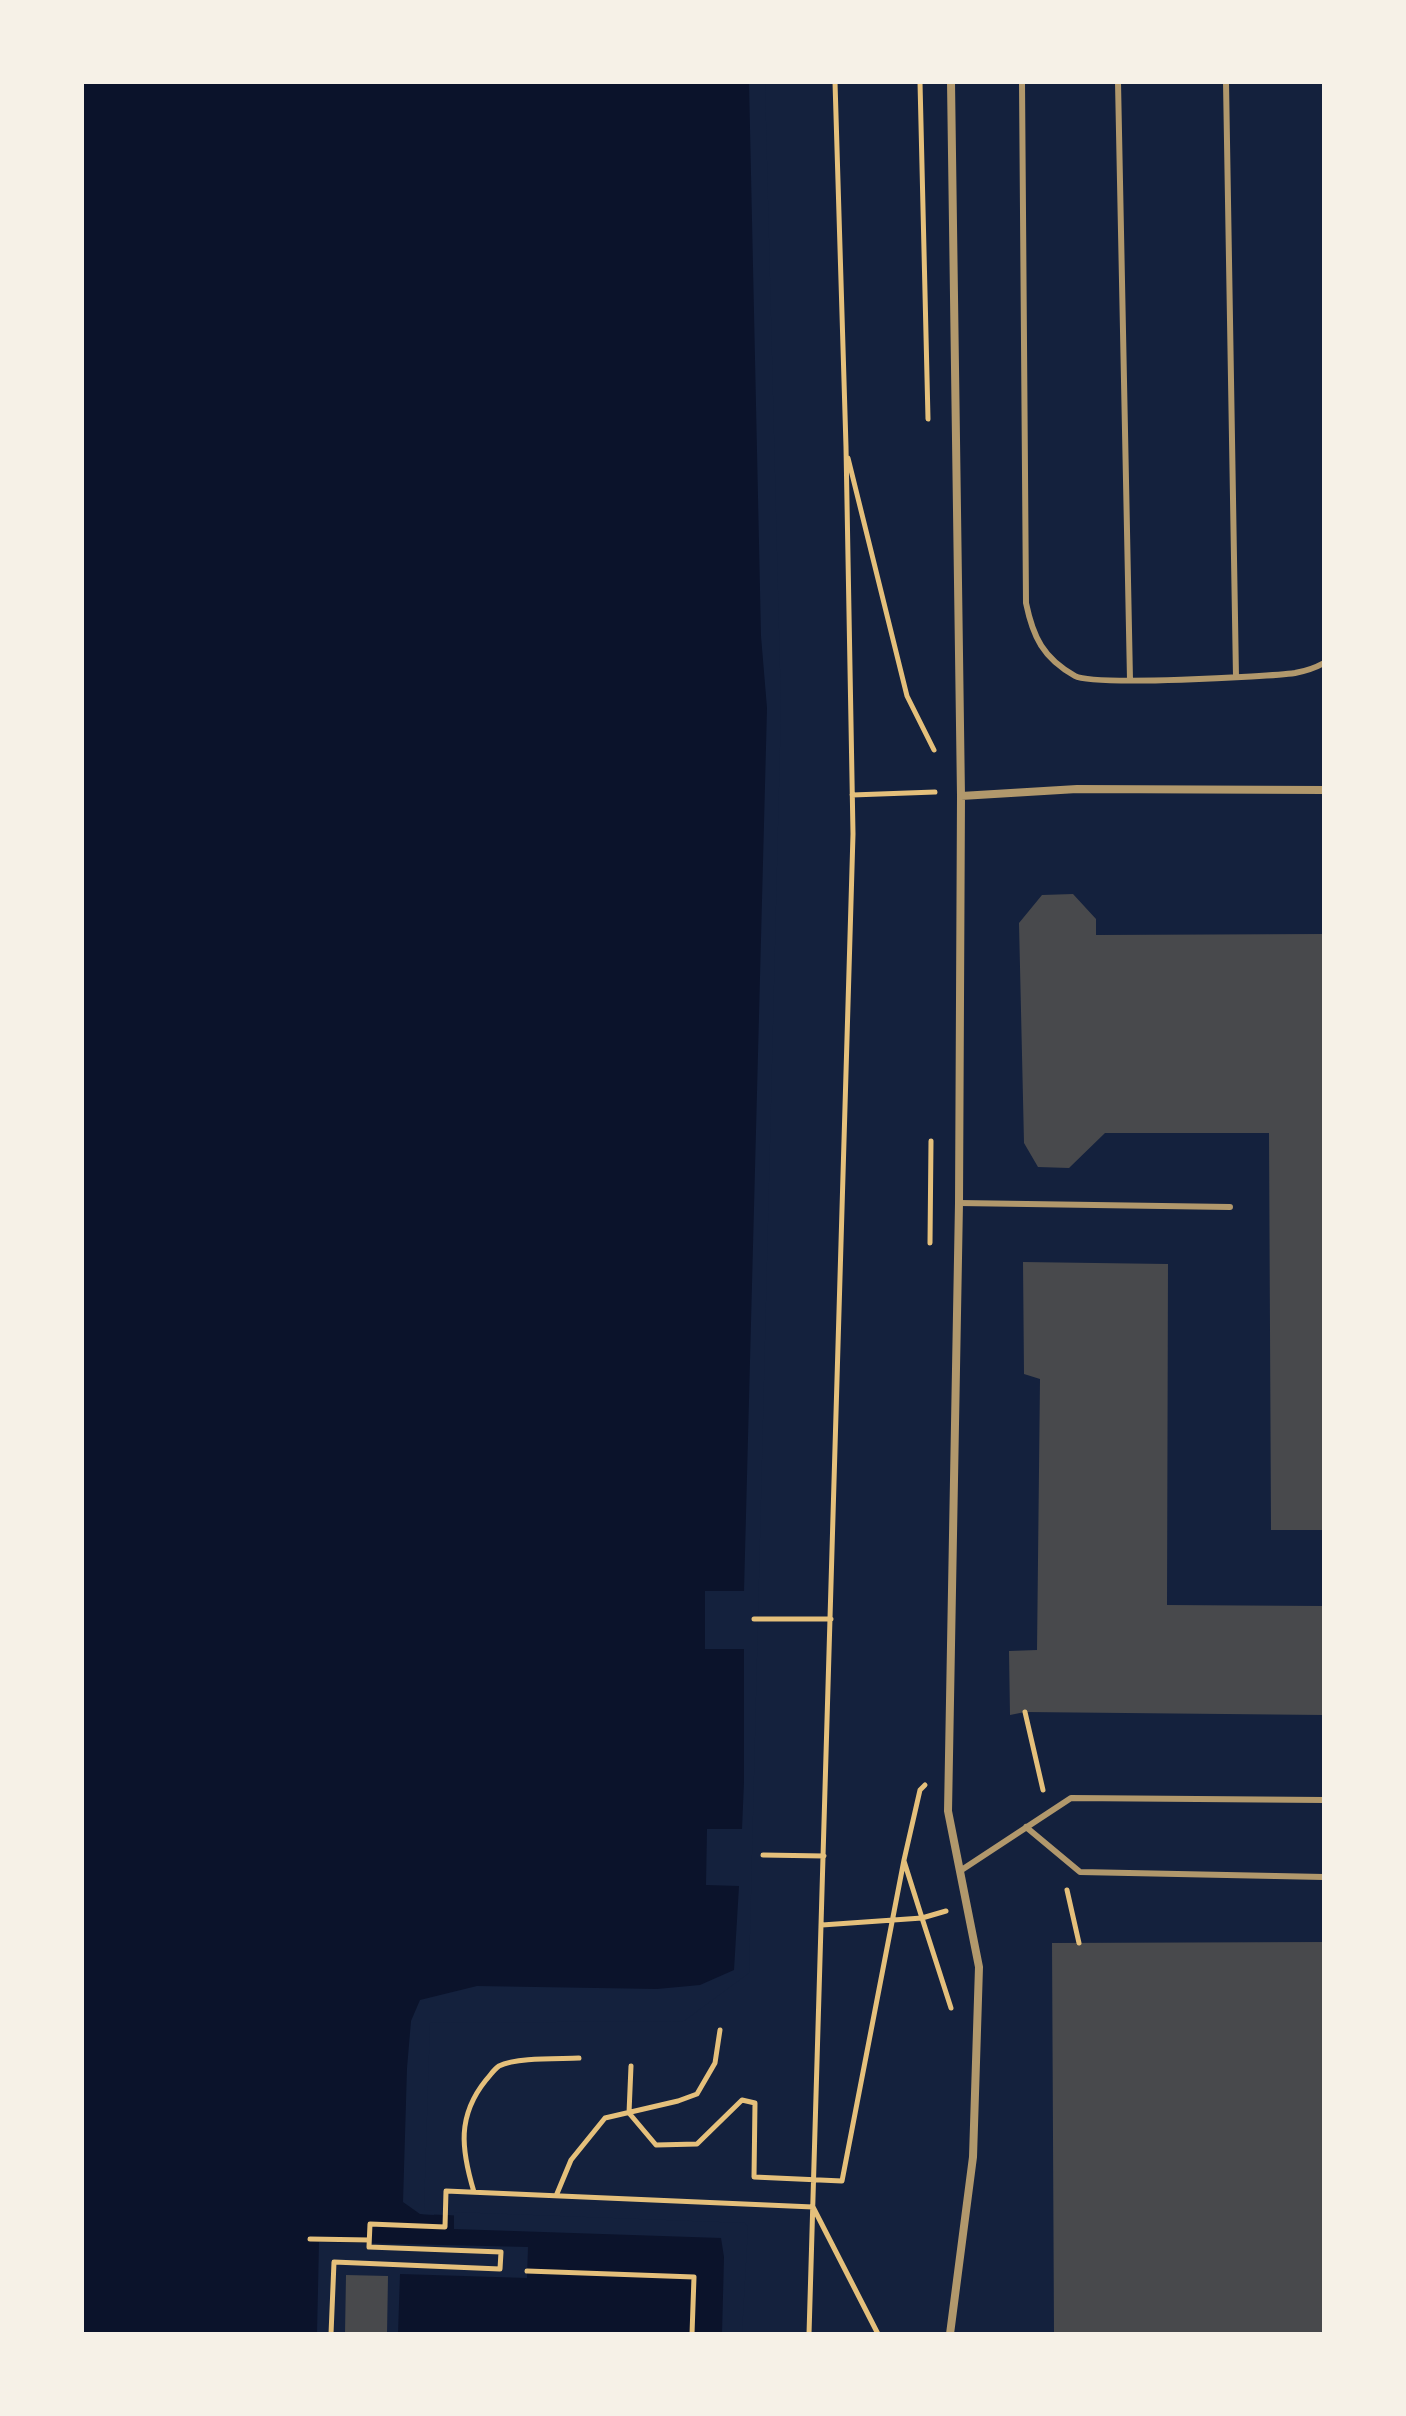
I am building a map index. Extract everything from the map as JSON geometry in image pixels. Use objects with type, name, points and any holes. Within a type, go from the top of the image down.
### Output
[{"type":"street","points":[[950,2334],[973,2157],[979,1967],[948,1811],[959,1203],[961,796],[951,82]]},
{"type":"street","points":[[961,796],[1077,789],[1324,790]]},
{"type":"lane","points":[[1022,82],[1026,603],[1031,625],[1044,653],[1078,678],[1130,680],[1295,673],[1324,663]]},
{"type":"lane","points":[[1118,82],[1130,680]]},
{"type":"lane","points":[[1226,82],[1236,677]]},
{"type":"lane","points":[[959,1203],[1230,1207]]},
{"type":"lane","points":[[960,1871],[1071,1798],[1324,1800]]},
{"type":"lane","points":[[1026,1827],[1080,1872],[1324,1877]]},
{"type":"path","points":[[809,2334],[853,834],[835,82]]},
{"type":"path","points":[[920,82],[928,433]]},
{"type":"path","points":[[846,447],[907,696],[936,752],[935,736]]},
{"type":"path","points":[[852,795],[935,792],[935,779]]},
{"type":"path","points":[[930,1249],[931,1139]]},
{"type":"path","points":[[754,1619],[831,1619]]},
{"type":"path","points":[[631,2066],[629,2113],[656,2145],[697,2144],[742,2100],[755,2103],[754,2177],[842,2181],[904,1860],[920,1790],[925,1785],[925,1770]]},
{"type":"path","points":[[763,1855],[824,1856]]},
{"type":"path","points":[[904,1860],[951,2007],[951,2022]]},
{"type":"path","points":[[822,1925],[922,1918],[967,1905]]},
{"type":"path","points":[[556,2196],[571,2160],[605,2118],[697,2094],[715,2063],[720,2030]]},
{"type":"path","points":[[474,2192],[463,2138],[467,2112],[478,2090],[497,2067],[524,2061],[579,2058]]},
{"type":"path","points":[[331,2334],[334,2262],[500,2269],[501,2252],[369,2247],[370,2224],[445,2227],[446,2191],[813,2207]]},
{"type":"path","points":[[813,2207],[878,2334]]},
{"type":"path","points":[[310,2239],[369,2240]]},
{"type":"path","points":[[527,2271],[694,2277],[692,2334]]},
{"type":"water","points":[[82,82],[761,82],[774,618],[745,1973],[683,2017],[427,2019],[420,2214],[744,2227],[738,2334],[82,2334]]},
{"type":"pier","points":[[749,82],[765,82],[781,708],[749,1973],[684,2021],[430,2023],[424,2210],[434,2211],[434,2215],[420,2214],[403,2202],[407,2068],[411,2021],[420,2000],[477,1986],[657,1989],[700,1985],[734,1970],[739,1886],[706,1885],[707,1829],[742,1829],[744,1649],[705,1649],[705,1591],[744,1591],[767,708],[761,636]]},
{"type":"pier","points":[[454,2212],[745,2223],[748,2227],[742,2334],[722,2334],[724,2257],[721,2238],[454,2229]]},
{"type":"pier","points":[[319,2242],[528,2247],[527,2278],[400,2274],[398,2334],[317,2334]]},
{"type":"building","points":[[1073,894],[1096,919],[1096,935],[1324,934],[1324,1530],[1271,1530],[1269,1133],[1105,1133],[1069,1168],[1038,1167],[1024,1143],[1019,923],[1042,895]]},
{"type":"building","points":[[1023,1262],[1168,1264],[1167,1605],[1324,1606],[1324,1715],[1025,1712],[1010,1715],[1009,1651],[1037,1650],[1040,1379],[1024,1374]]},
{"type":"building","points":[[1324,1942],[1324,2334],[1054,2334],[1052,1943]]},
{"type":"building","points":[[346,2275],[388,2276],[387,2334],[345,2334]]}]
